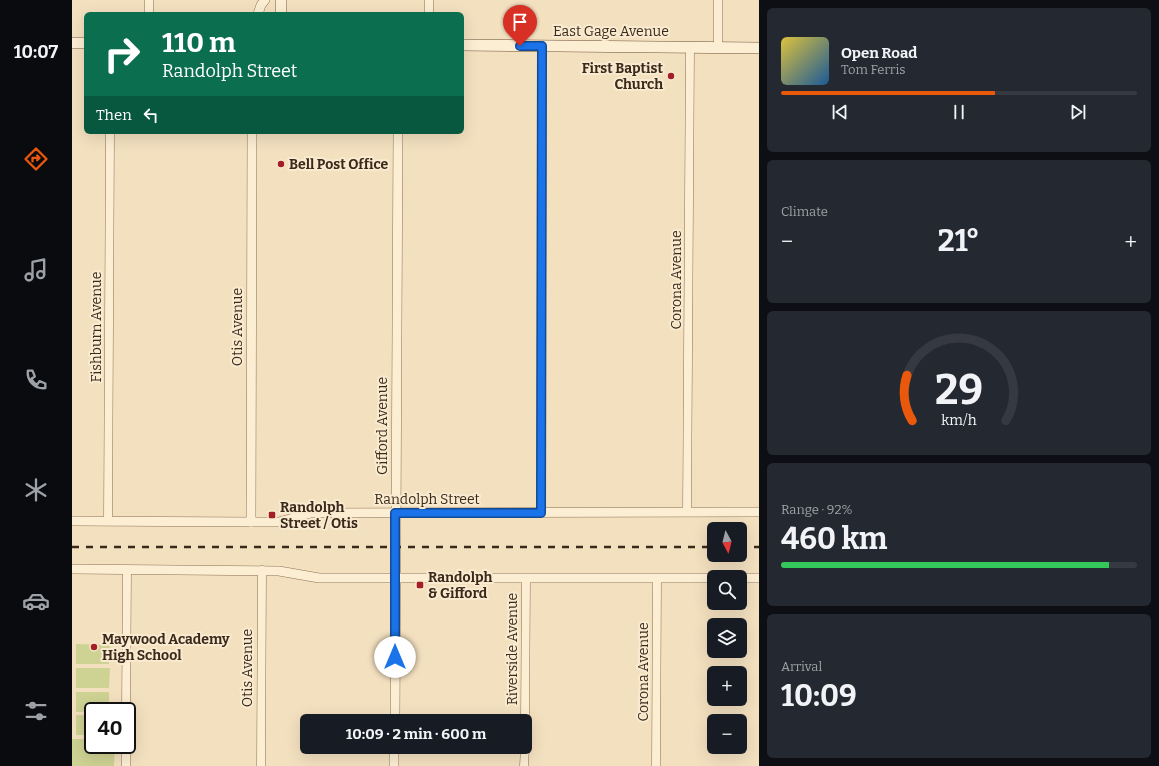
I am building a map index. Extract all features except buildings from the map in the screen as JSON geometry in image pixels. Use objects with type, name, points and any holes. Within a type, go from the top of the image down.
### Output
[{"type":"main road","points":[[281,0],[281,12]]},
{"type":"main road","points":[[72,42],[84,42]]},
{"type":"main road","name":"East Gage Avenue","points":[[464,45],[759,48]]},
{"type":"street","points":[[148,12],[149,0]]},
{"type":"street","points":[[259,12],[261,5],[265,0]]},
{"type":"street","points":[[429,0],[429,12]]},
{"type":"street","points":[[718,0],[718,47]]},
{"type":"street","points":[[541,513],[542,46]]},
{"type":"street","name":"Corona Avenue","points":[[687,512],[690,47]]},
{"type":"street","name":"Fishburn Avenue","points":[[108,521],[110,134]]},
{"type":"street","name":"Otis Avenue","points":[[251,522],[252,134]]},
{"type":"street","name":"Gifford Avenue","points":[[395,714],[398,134]]},
{"type":"street","name":"Randolph Street","points":[[72,521],[279,522],[311,513],[759,512]]},
{"type":"street","points":[[72,569],[262,570],[279,571],[319,578],[707,578]]},
{"type":"street","points":[[126,702],[127,570]]},
{"type":"street","name":"Otis Avenue","points":[[261,766],[262,570]]},
{"type":"street","name":"Riverside Avenue","points":[[525,714],[526,578]]},
{"type":"street","points":[[747,578],[759,578]]},
{"type":"street","name":"Corona Avenue","points":[[656,766],[657,579]]},
{"type":"street","points":[[126,754],[126,766]]},
{"type":"street","points":[[394,754],[394,766]]},
{"type":"street","points":[[524,766],[525,754]]},
{"type":"green space","points":[[76,644],[110,645],[109,664],[76,664]]},
{"type":"green space","points":[[76,668],[110,668],[109,688],[76,688]]},
{"type":"green space","points":[[76,692],[109,692],[109,702],[84,702],[84,712],[76,712]]},
{"type":"green space","points":[[76,715],[84,715],[84,735],[76,735]]},
{"type":"green space","points":[[72,739],[84,739],[84,754],[115,754],[114,766],[72,766]]},
{"type":"railway","points":[[72,547],[707,547]]},
{"type":"railway","points":[[747,547],[759,547]]},
{"type":"place","name":"First Baptist Church","points":[[671,76]]},
{"type":"place","name":"Bell Post Office","points":[[281,164]]},
{"type":"place","name":"Randolph Street / Otis","points":[[272,515]]},
{"type":"place","name":"Randolph & Gifford","points":[[420,585]]},
{"type":"place","name":"Maywood Academy High School","points":[[94,647]]},
{"type":"route","points":[[395,657],[395,513],[541,513],[542,46],[520,46]]}]
